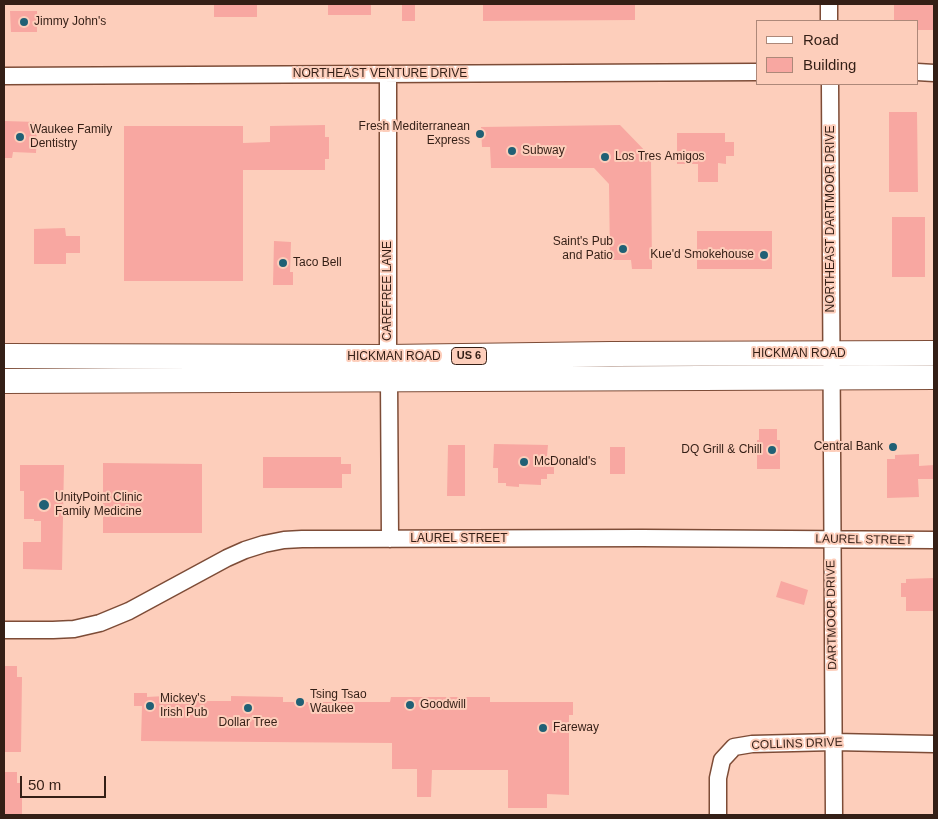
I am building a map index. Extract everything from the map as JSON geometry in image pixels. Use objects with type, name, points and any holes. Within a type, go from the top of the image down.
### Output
[{"type":"highway","name":"HICKMAN ROAD","points":[[4,381],[389,368],[611,354],[934,353]]},
{"type":"highway","name":"HICKMAN ROAD","points":[[4,356],[389,368],[831,378],[934,377]]},
{"type":"street","points":[[829,4],[829,20]]},
{"type":"street","name":"NORTHEAST VENTURE DRIVE","points":[[4,76],[756,72]]},
{"type":"street","points":[[918,72],[934,73]]},
{"type":"street","name":"CAREFREE LANE","points":[[388,74],[390,539]]},
{"type":"street","name":"NORTHEAST DARTMOOR DRIVE","points":[[830,85],[831,354]]},
{"type":"street","name":"DARTMOOR DRIVE","points":[[831,354],[834,815]]},
{"type":"street","name":"LAUREL STREET","points":[[4,630],[74,629],[100,623],[129,611],[245,550],[264,544],[292,539],[934,540]]},
{"type":"street","name":"COLLINS DRIVE","points":[[718,815],[718,778],[722,760],[734,747],[752,744],[834,742],[934,744]]},
{"type":"building","points":[[214,4],[257,4],[257,17],[214,17]]},
{"type":"building","points":[[328,4],[371,4],[371,15],[328,15]]},
{"type":"building","points":[[402,4],[415,4],[415,21],[402,21]]},
{"type":"building","points":[[483,4],[635,4],[635,20],[483,21]]},
{"type":"building","points":[[894,4],[934,4],[934,30],[918,30],[918,20],[894,20]]},
{"type":"building","name":"Jimmy John's","points":[[10,11],[37,11],[37,32],[11,32]]},
{"type":"building","points":[[889,112],[917,112],[918,192],[889,192]]},
{"type":"building","name":"Waukee Family Dentistry","points":[[4,121],[37,122],[36,153],[13,152],[12,158],[4,158]]},
{"type":"building","points":[[325,125],[325,137],[329,137],[329,159],[325,159],[325,170],[243,170],[243,281],[124,281],[124,126],[243,126],[243,143],[270,142],[270,126]]},
{"type":"building","points":[[620,125],[651,157],[652,269],[632,269],[631,260],[610,260],[609,184],[594,168],[491,168],[490,147],[482,147],[481,127]]},
{"type":"building","points":[[677,133],[725,133],[725,142],[734,142],[734,156],[726,156],[726,164],[718,163],[718,182],[698,182],[698,164],[677,164]]},
{"type":"building","points":[[892,217],[925,217],[925,277],[892,277]]},
{"type":"building","points":[[65,228],[66,236],[80,236],[80,253],[66,253],[66,264],[34,264],[34,229]]},
{"type":"building","points":[[697,231],[772,231],[772,269],[697,269]]},
{"type":"building","points":[[274,241],[291,242],[290,272],[293,272],[293,285],[273,285]]},
{"type":"building","points":[[759,429],[777,429],[777,440],[780,440],[780,469],[757,469]]},
{"type":"building","name":"McDonald's","points":[[494,444],[548,445],[547,456],[554,456],[554,474],[547,474],[547,479],[541,479],[541,485],[519,484],[519,487],[498,483],[498,468],[493,468]]},
{"type":"building","points":[[448,445],[465,445],[465,496],[447,496]]},
{"type":"building","points":[[610,447],[625,447],[625,474],[610,474]]},
{"type":"building","points":[[919,454],[919,466],[934,465],[934,479],[918,479],[919,497],[887,498],[887,459],[895,459],[895,455]]},
{"type":"building","points":[[263,457],[341,457],[341,464],[351,464],[351,474],[342,474],[342,488],[263,488]]},
{"type":"building","points":[[103,463],[202,464],[202,533],[103,533]]},
{"type":"building","points":[[20,465],[64,465],[62,570],[23,569],[23,542],[41,542],[41,521],[24,519],[24,491],[20,491]]},
{"type":"building","points":[[934,578],[934,611],[906,611],[906,597],[901,597],[901,583],[906,583],[906,579]]},
{"type":"building","points":[[781,581],[808,590],[804,605],[776,597]]},
{"type":"building","points":[[4,666],[17,666],[17,677],[22,677],[21,752],[4,752]]},
{"type":"building","points":[[134,693],[147,693],[147,697],[165,696],[165,701],[231,701],[231,696],[283,697],[283,702],[390,702],[391,697],[490,697],[490,702],[573,702],[573,715],[569,715],[569,795],[547,794],[547,808],[508,808],[508,770],[432,770],[431,797],[417,797],[417,769],[392,769],[392,743],[141,741],[142,706],[134,706]]},
{"type":"building","points":[[4,772],[17,772],[17,783],[22,783],[22,815],[4,815]]},
{"type":"place","name":"Jimmy John's","points":[[24,22]]},
{"type":"place","name":"Fresh Mediterranean Express","points":[[480,134]]},
{"type":"place","name":"Waukee Family Dentistry","points":[[20,137]]},
{"type":"place","name":"Subway","points":[[512,151]]},
{"type":"place","name":"Los Tres Amigos","points":[[605,157]]},
{"type":"place","name":"Saint's Pub and Patio","points":[[623,249]]},
{"type":"place","name":"Kue'd Smokehouse","points":[[764,255]]},
{"type":"place","name":"Taco Bell","points":[[283,263]]},
{"type":"place","name":"Central Bank","points":[[893,447]]},
{"type":"place","name":"DQ Grill & Chill","points":[[772,450]]},
{"type":"place","name":"McDonald's","points":[[524,462]]},
{"type":"place","name":"UnityPoint Clinic Family Medicine","points":[[44,505]]},
{"type":"place","name":"Tsing Tsao Waukee","points":[[300,702]]},
{"type":"place","name":"Goodwill","points":[[410,705]]},
{"type":"place","name":"Mickey's Irish Pub","points":[[150,706]]},
{"type":"place","name":"Dollar Tree","points":[[248,708]]},
{"type":"place","name":"Fareway","points":[[543,728]]}]
